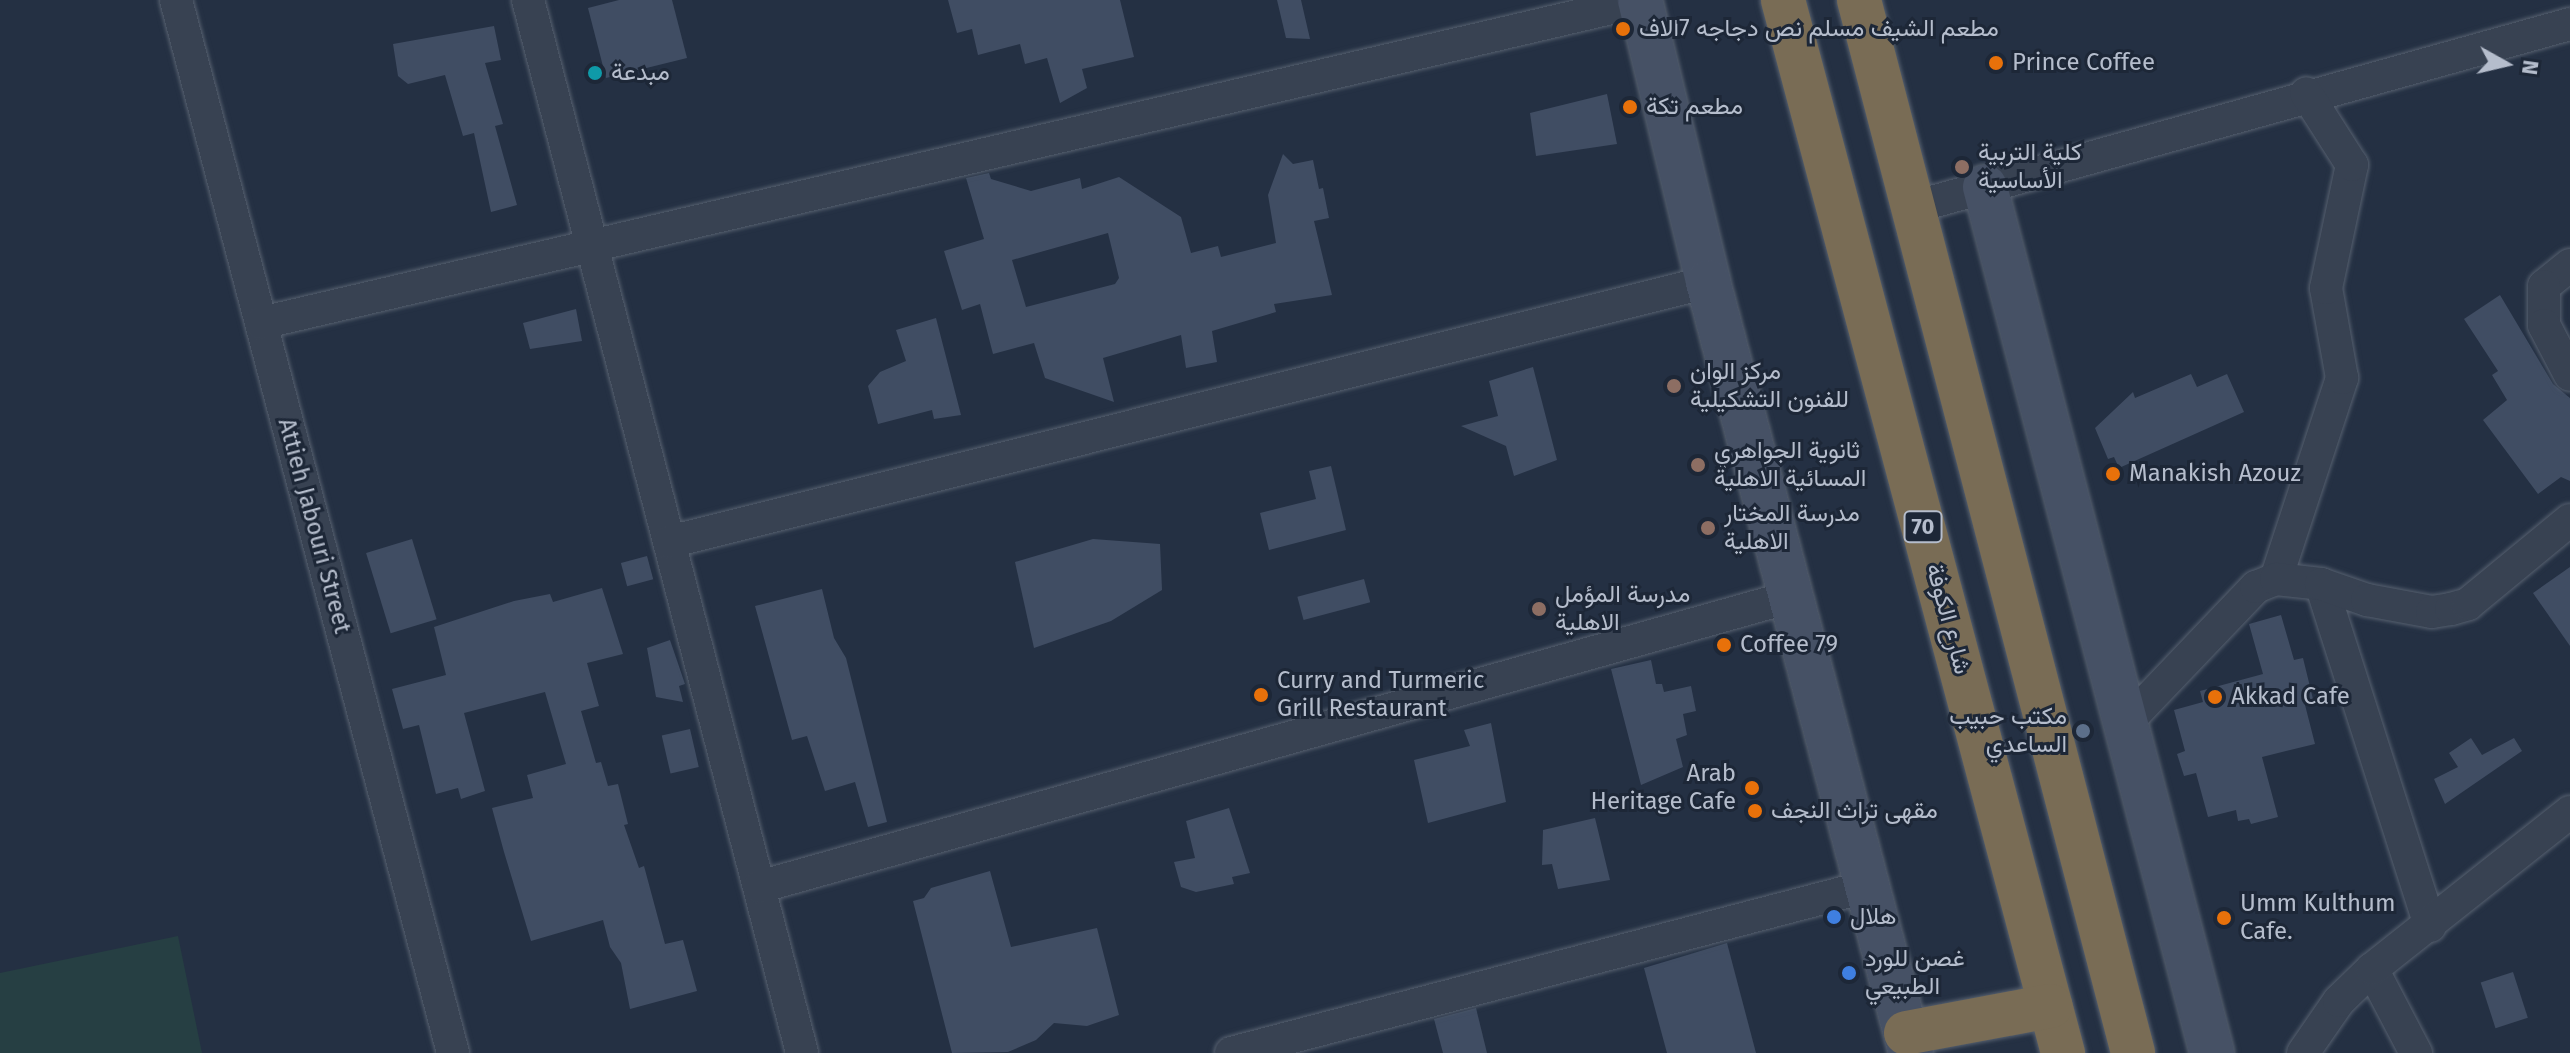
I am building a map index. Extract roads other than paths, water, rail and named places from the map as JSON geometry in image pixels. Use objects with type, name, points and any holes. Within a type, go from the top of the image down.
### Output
[{"type":"highway","name":"شارع الكوفة","points":[[1783,0],[2063,1053]]},
{"type":"highway","points":[[1859,0],[2133,1053]]},
{"type":"highway","points":[[1908,1043],[2050,1006]]},
{"type":"street","name":"Attieh Jabouri Street","points":[[176,0],[453,1053]]},
{"type":"street","points":[[528,0],[802,1053]]},
{"type":"street","points":[[261,323],[591,243],[1640,0],[1708,282],[1908,1043]]},
{"type":"street","points":[[1914,207],[2306,93],[2570,24]]},
{"type":"street","points":[[2276,579],[2342,378],[2326,288],[2352,165],[2306,93]]},
{"type":"street","points":[[1985,187],[2212,1053]]},
{"type":"street","points":[[2570,265],[2544,286],[2544,325],[2570,375]]},
{"type":"street","points":[[669,542],[1708,282]]},
{"type":"street","points":[[2125,724],[2256,587],[2276,579],[2321,584],[2367,600],[2432,612],[2451,609],[2468,604],[2570,520]]},
{"type":"street","points":[[2321,584],[2430,926]]},
{"type":"street","points":[[759,887],[1790,597]]},
{"type":"street","points":[[2303,1053],[2339,1001],[2372,969],[2570,812]]},
{"type":"street","points":[[1231,1053],[1865,887]]},
{"type":"street","points":[[2372,969],[2416,1053]]},
{"type":"place","name":"مطعم الشيف مسلم نص دجاجه 7الاف","points":[[1623,29]]},
{"type":"place","name":"Prince Coffee","points":[[1996,63]]},
{"type":"place","name":"مبدعة","points":[[595,73]]},
{"type":"place","name":"مطعم تكة","points":[[1630,107]]},
{"type":"place","name":"كلية التربية الأساسية","points":[[1962,167]]},
{"type":"place","name":"مركز الوان للفنون التشكيلية","points":[[1674,386]]},
{"type":"place","name":"ثانوية الجواهري المسائية الاهلية","points":[[1698,465]]},
{"type":"place","name":"Manakish Azouz","points":[[2113,474]]},
{"type":"place","name":"مدرسة المختار الاهلية","points":[[1708,528]]},
{"type":"place","name":"مدرسة المؤمل الاهلية","points":[[1539,609]]},
{"type":"place","name":"Coffee 79","points":[[1724,645]]},
{"type":"place","name":"Curry and Turmeric Grill Restaurant","points":[[1261,695]]},
{"type":"place","name":"Akkad Cafe","points":[[2215,697]]},
{"type":"place","name":"مكتب حبيب الساعدي","points":[[2083,731]]},
{"type":"place","name":"Arab Heritage Cafe","points":[[1752,788]]},
{"type":"place","name":"مقهى تراث النجف","points":[[1755,811]]},
{"type":"place","name":"هلال","points":[[1834,917]]},
{"type":"place","name":"Umm Kulthum Cafe.","points":[[2224,918]]},
{"type":"place","name":"غصن للورد الطبيعي","points":[[1849,973]]}]
